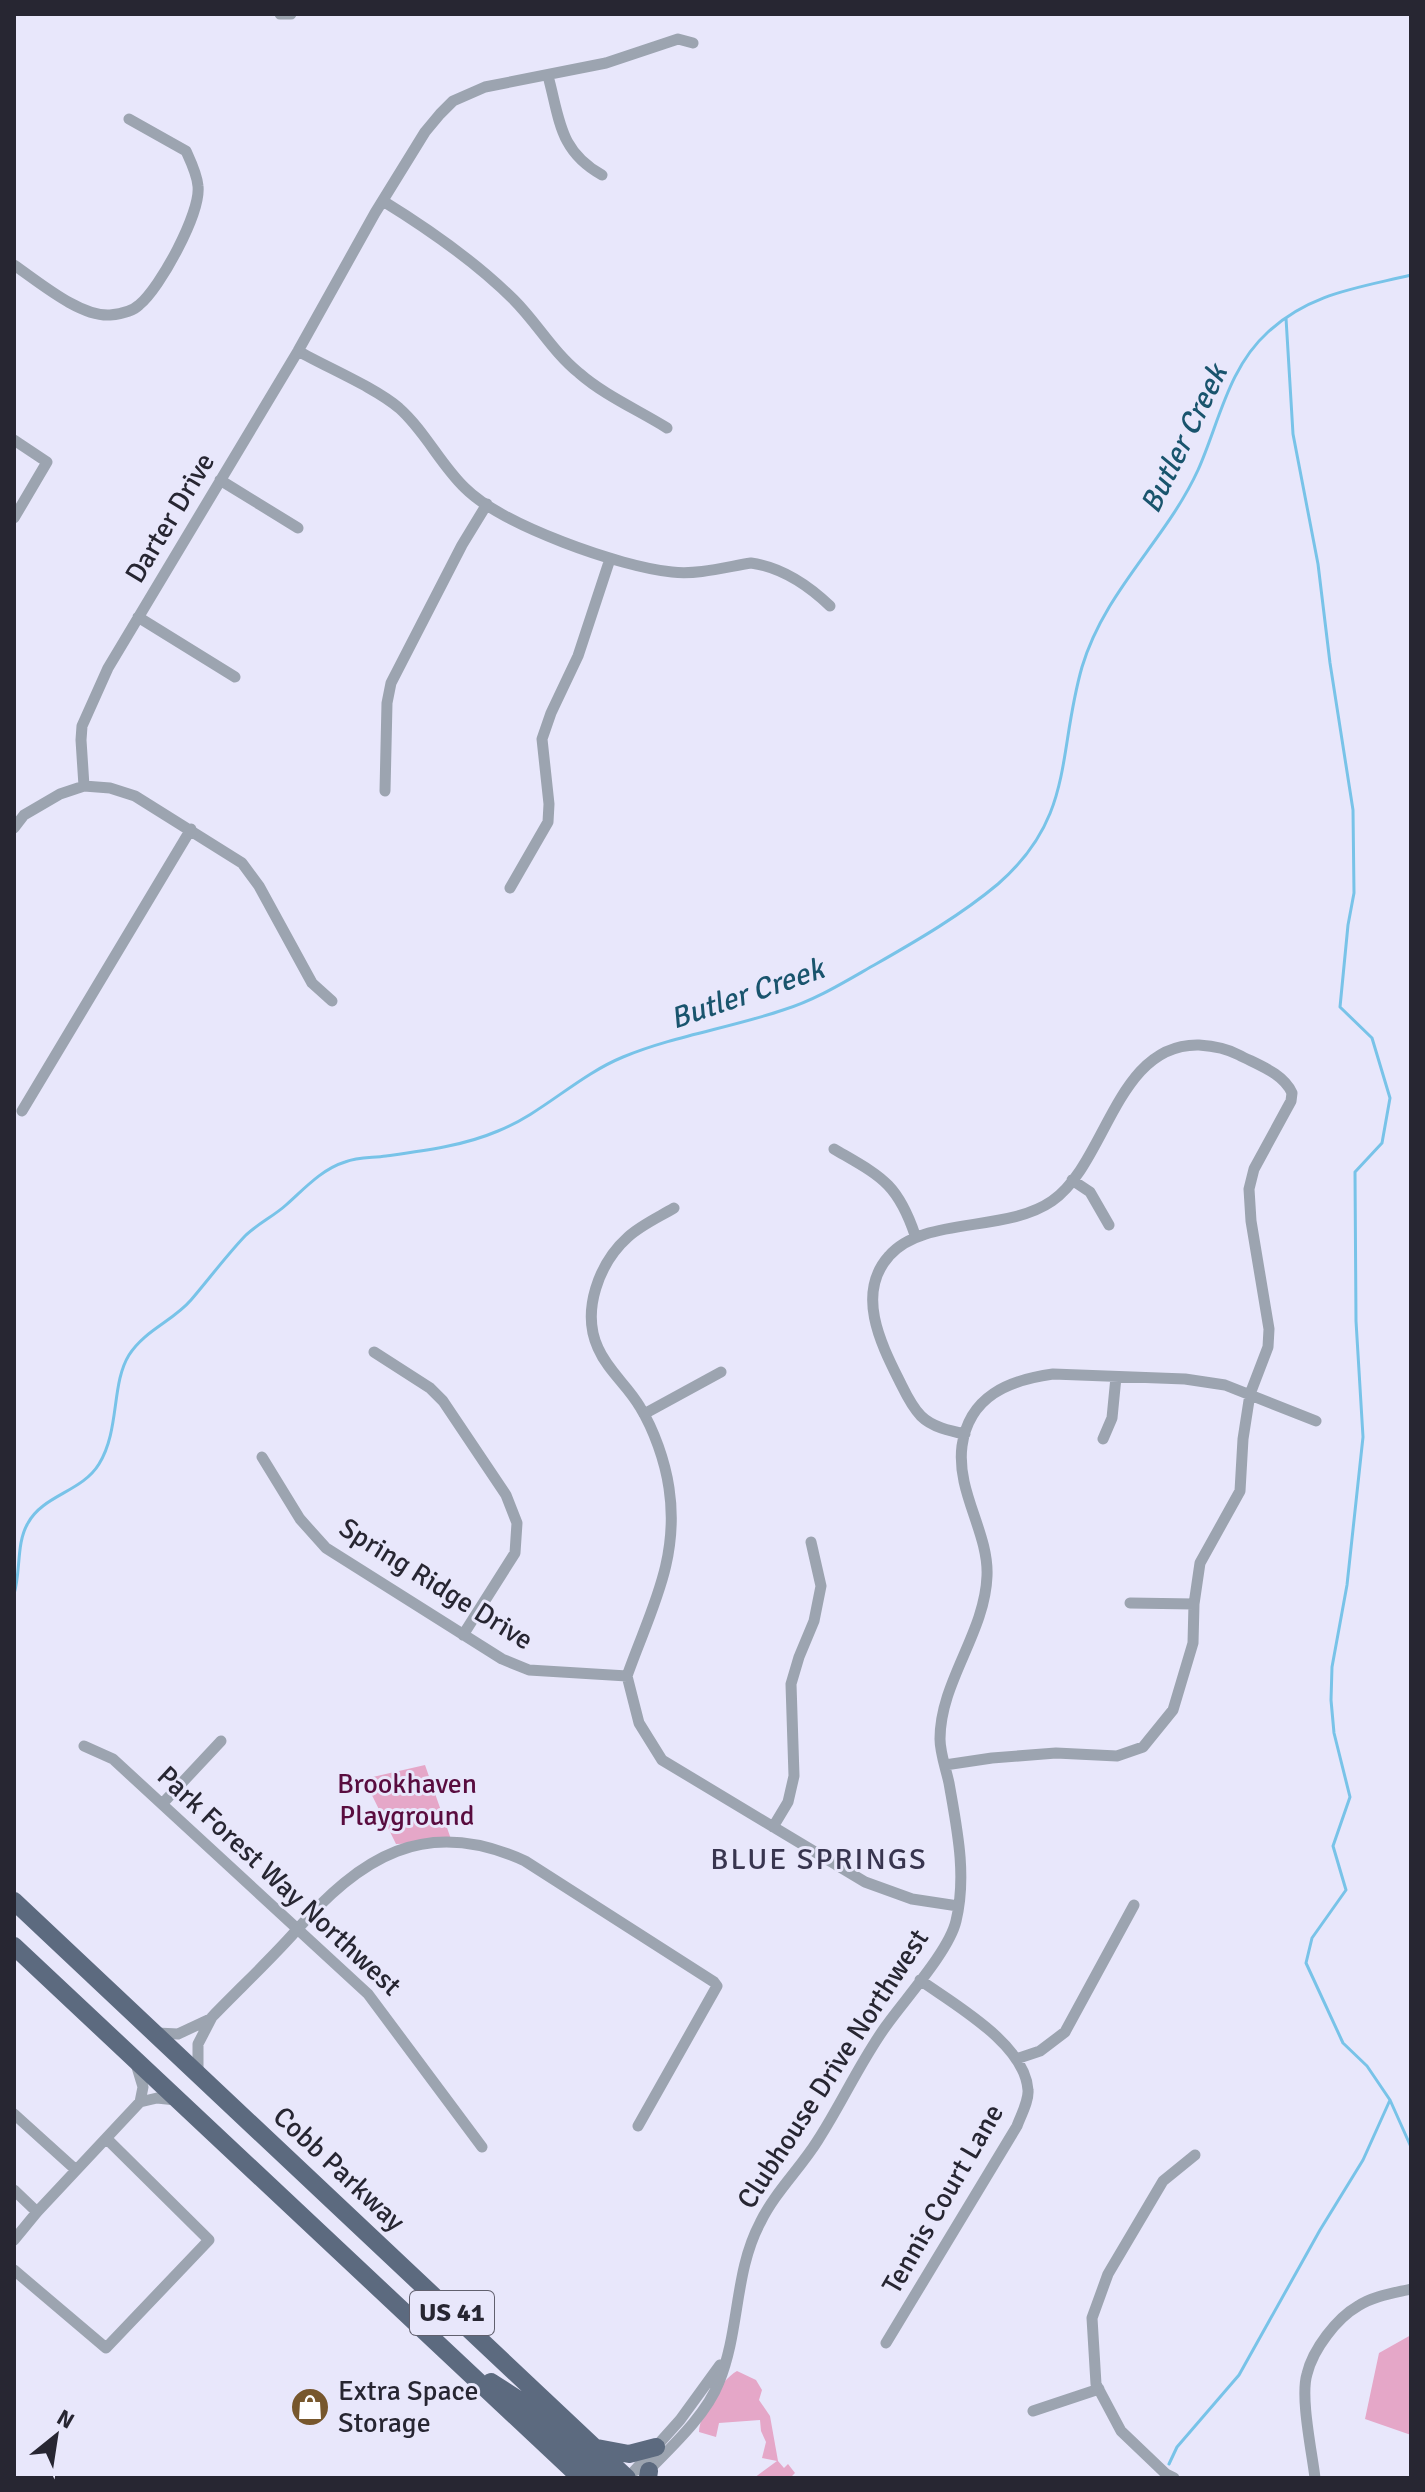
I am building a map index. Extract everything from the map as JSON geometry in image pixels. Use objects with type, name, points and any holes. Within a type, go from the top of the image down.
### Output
[{"type":"main road","name":"Cobb Parkway","points":[[14,1901],[627,2478]]},
{"type":"main road","name":"US 41","points":[[14,1946],[581,2478]]},
{"type":"main road","points":[[467,2370],[522,2402],[605,2478]]},
{"type":"main road","points":[[594,2448],[629,2454],[656,2447]]},
{"type":"street","points":[[280,14],[291,14]]},
{"type":"street","name":"Darter Drive","points":[[84,786],[82,726],[108,668],[425,132],[453,101],[485,87],[606,63],[678,39],[693,43]]},
{"type":"street","points":[[548,76],[566,145],[582,164],[602,175]]},
{"type":"street","points":[[14,265],[89,313],[109,315],[129,311],[137,308],[153,292],[171,263],[197,203],[198,187],[186,151],[129,119]]},
{"type":"street","points":[[383,201],[426,227],[467,258],[515,301],[580,375],[667,428]]},
{"type":"street","points":[[298,351],[396,406],[415,424],[465,488],[517,521],[610,559],[674,573],[751,563],[764,565],[791,576],[830,606]]},
{"type":"street","points":[[14,440],[47,462],[14,518]]},
{"type":"street","points":[[220,480],[298,528]]},
{"type":"street","points":[[385,791],[387,703],[391,683],[462,545],[487,504]]},
{"type":"street","points":[[510,888],[548,822],[542,739],[578,656],[610,559]]},
{"type":"street","points":[[138,617],[235,677]]},
{"type":"street","points":[[14,828],[24,815],[60,794],[84,786],[110,788],[135,796],[242,863],[259,886],[312,983],[332,1001]]},
{"type":"street","points":[[22,1111],[191,829]]},
{"type":"street","points":[[945,1765],[1056,1753],[1117,1756],[1143,1747],[1173,1710],[1193,1643],[1194,1604],[1200,1563],[1240,1491],[1250,1394],[1268,1347],[1269,1329],[1251,1221],[1249,1189],[1254,1169],[1288,1109],[1293,1096],[1289,1086],[1272,1072],[1227,1048],[1192,1045],[1161,1055],[1132,1082],[1072,1180],[1053,1201],[1017,1217],[915,1235],[892,1252],[880,1269],[873,1289],[873,1319],[892,1367],[920,1415],[939,1426],[965,1434]]},
{"type":"street","points":[[834,1149],[886,1181],[900,1198],[915,1235]]},
{"type":"street","points":[[1072,1180],[1094,1198],[1109,1225]]},
{"type":"street","points":[[674,1208],[626,1238],[615,1251],[595,1289],[591,1317],[596,1345],[609,1368],[644,1414],[669,1488],[671,1520],[663,1585],[627,1676],[639,1723],[662,1760],[865,1882],[912,1899],[958,1906]]},
{"type":"street","points":[[374,1352],[418,1379],[443,1401],[506,1495],[517,1523],[515,1553],[463,1635]]},
{"type":"street","points":[[644,1414],[721,1372]]},
{"type":"street","name":"Clubhouse Drive Northwest","points":[[646,2476],[705,2406],[719,2383],[734,2333],[744,2269],[759,2224],[774,2198],[814,2147],[851,2080],[956,1924],[962,1872],[958,1830],[940,1740],[948,1695],[982,1605],[988,1575],[961,1465],[965,1434],[985,1400],[1016,1381],[1053,1374],[1185,1379],[1225,1385],[1316,1421]]},
{"type":"street","points":[[1103,1439],[1112,1418],[1116,1377]]},
{"type":"street","name":"Spring Ridge Drive","points":[[262,1457],[300,1519],[326,1548],[502,1659],[529,1670],[627,1676]]},
{"type":"street","points":[[773,1827],[792,1790],[791,1684],[814,1621],[821,1586],[811,1542]]},
{"type":"street","points":[[1130,1603],[1194,1604]]},
{"type":"street","points":[[163,1803],[221,1741]]},
{"type":"street","name":"Park Forest Way Northwest","points":[[84,1746],[113,1759],[375,2002],[482,2147]]},
{"type":"street","points":[[199,2076],[196,2060],[198,2044],[212,2017],[349,1877],[382,1857],[415,1845],[445,1842],[475,1844],[525,1861],[717,1986],[638,2126]]},
{"type":"street","points":[[1016,2059],[1040,2051],[1065,2032],[1134,1905]]},
{"type":"street","name":"Tennis Court Lane","points":[[886,2343],[1017,2126],[1029,2093],[1024,2067],[995,2034],[920,1980]]},
{"type":"street","points":[[152,2032],[178,2034],[212,2017]]},
{"type":"street","points":[[14,2240],[140,2102],[143,2087],[133,2058]]},
{"type":"street","points":[[140,2102],[157,2098],[178,2100]]},
{"type":"street","points":[[14,2114],[76,2170]]},
{"type":"street","points":[[14,2270],[106,2348],[209,2240],[107,2139]]},
{"type":"street","points":[[1174,2478],[1121,2431],[1096,2384],[1092,2318],[1108,2274],[1163,2181],[1195,2155]]},
{"type":"street","points":[[14,2190],[37,2212]]},
{"type":"street","points":[[1315,2478],[1306,2374],[1317,2352],[1342,2318],[1359,2305],[1411,2289]]},
{"type":"street","name":"Clubhouse Drive Northwest","points":[[627,2478],[656,2447],[726,2358]]},
{"type":"street","points":[[1033,2411],[1099,2389]]},
{"type":"green space","name":"Brookhaven Playground","points":[[425,1765],[452,1842],[396,1844],[364,1779]]},
{"type":"green space","points":[[1411,2335],[1411,2435],[1365,2419],[1379,2353]]},
{"type":"green space","points":[[737,2371],[756,2380],[762,2390],[759,2400],[770,2416],[778,2461],[784,2468],[788,2464],[795,2473],[790,2478],[754,2478],[777,2461],[762,2458],[766,2442],[760,2420],[719,2423],[716,2437],[699,2432],[712,2398]]},
{"type":"waterway","name":"Butler Creek","points":[[14,1594],[22,1539],[28,1523],[43,1506],[92,1473],[106,1451],[120,1379],[129,1355],[143,1339],[191,1300],[245,1236],[321,1174],[350,1160],[428,1150],[485,1136],[530,1115],[590,1074],[623,1057],[807,1001],[923,936],[998,884],[1023,859],[1052,809],[1060,783],[1074,699],[1092,639],[1120,589],[1185,495],[1243,362],[1268,332],[1301,308],[1354,288],[1411,275]]},
{"type":"waterway","points":[[1286,318],[1293,434],[1318,564],[1353,810],[1354,893],[1340,1007],[1372,1038],[1390,1098],[1382,1143],[1355,1172],[1356,1321],[1363,1437],[1347,1585],[1332,1667],[1331,1700],[1334,1733],[1350,1797],[1333,1846],[1346,1890],[1312,1938],[1306,1963],[1343,2043],[1367,2066],[1390,2100],[1411,2147]]},
{"type":"waterway","points":[[1169,2464],[1177,2447],[1239,2375],[1363,2160],[1390,2100]]},
{"type":"place","name":"Extra Space Storage","points":[[310,2407]]},
{"type":"district","name":"BLUE SPRINGS","points":[[819,1859]]}]
